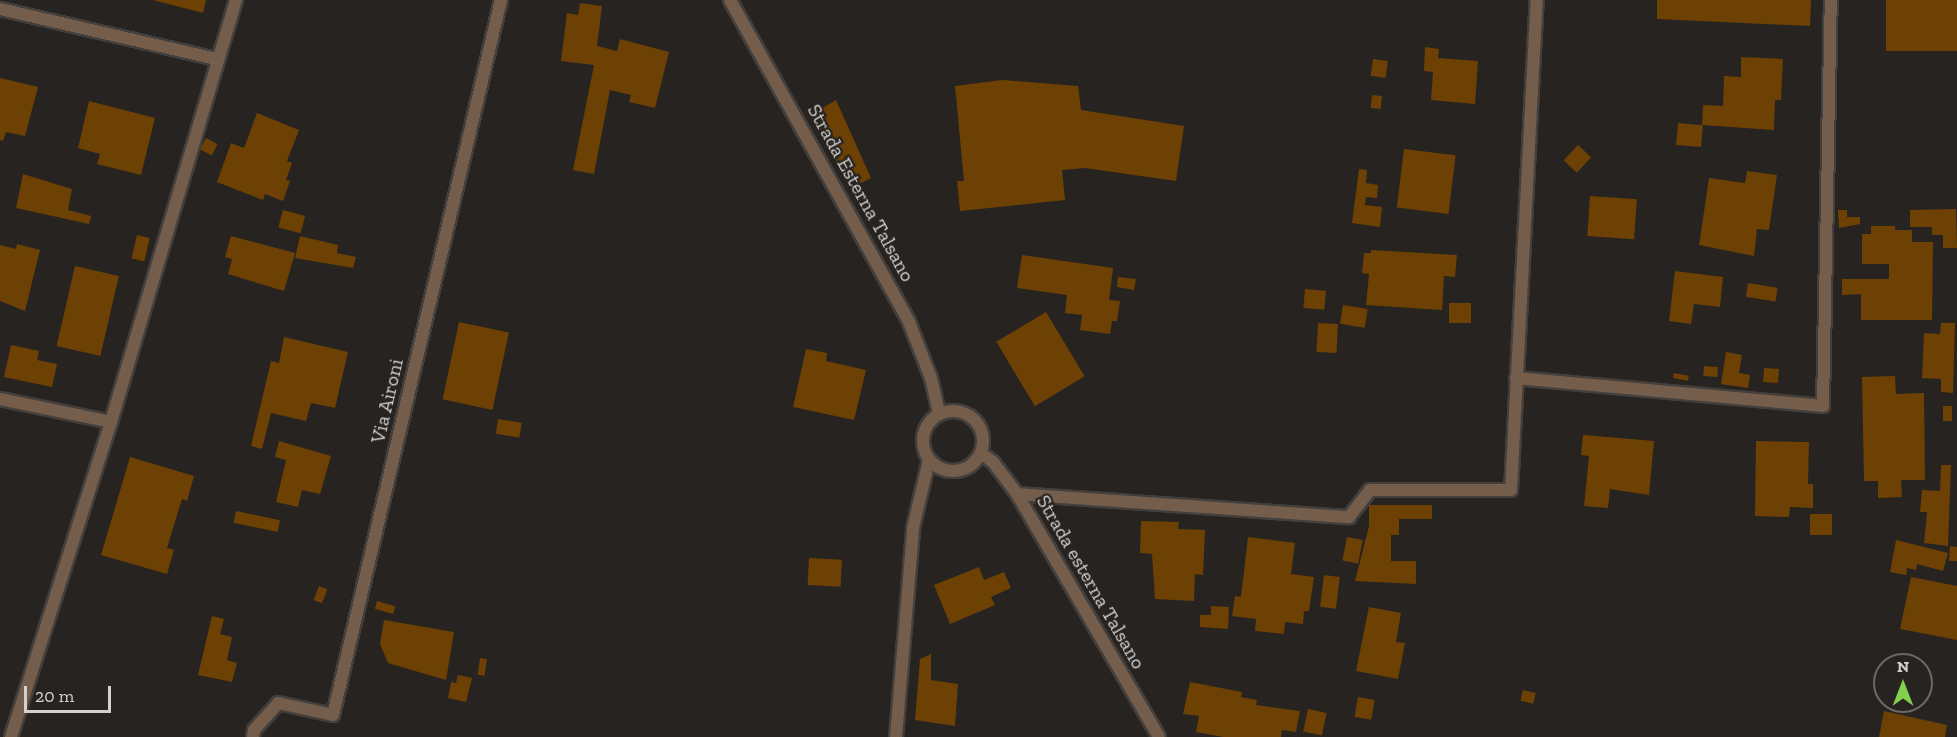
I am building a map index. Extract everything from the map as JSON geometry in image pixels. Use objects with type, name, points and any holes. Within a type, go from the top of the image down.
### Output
[{"type":"street","points":[[11,737],[111,422],[236,0]]},
{"type":"street","name":"Via Aironi","points":[[253,737],[254,730],[278,703],[333,715],[501,0]]},
{"type":"street","name":"Strada Esterna Talsano","points":[[730,0],[909,322],[931,378],[939,413]]},
{"type":"street","points":[[1017,494],[1349,517],[1370,490],[1510,490],[1537,0]]},
{"type":"street","points":[[1516,378],[1823,406],[1831,0]]},
{"type":"street","points":[[0,9],[217,59]]},
{"type":"street","points":[[0,399],[111,422]]},
{"type":"street","points":[[896,737],[913,528],[929,460],[923,434],[939,413],[956,410],[977,421],[983,437],[981,453],[967,468],[947,471],[929,460]]},
{"type":"street","name":"Strada esterna Talsano","points":[[981,453],[993,462],[1017,494],[1159,737]]},
{"type":"building","points":[[153,0],[206,0],[203,13]]},
{"type":"building","points":[[1657,0],[1811,0],[1810,26],[1657,19]]},
{"type":"building","points":[[1886,0],[1957,0],[1957,51],[1886,51]]},
{"type":"building","points":[[580,3],[602,6],[597,46],[617,51],[620,39],[669,52],[655,108],[629,102],[631,95],[610,90],[594,174],[573,170],[594,65],[561,61],[567,13],[578,15]]},
{"type":"building","points":[[1425,47],[1439,49],[1438,58],[1478,61],[1475,104],[1431,100],[1433,72],[1424,71]]},
{"type":"building","points":[[1741,57],[1783,59],[1781,100],[1775,100],[1774,130],[1702,125],[1703,105],[1723,106],[1724,76],[1741,77]]},
{"type":"building","points":[[1373,59],[1388,61],[1385,78],[1371,76]]},
{"type":"building","points":[[0,78],[38,87],[25,136],[6,132],[3,141],[0,140]]},
{"type":"building","points":[[1002,80],[1078,86],[1081,110],[1184,126],[1176,181],[1085,168],[1062,170],[1065,200],[960,211],[957,181],[964,181],[955,86]]},
{"type":"building","points":[[1372,95],[1382,96],[1381,109],[1371,108]]},
{"type":"building","points":[[836,100],[871,178],[851,188],[810,115]]},
{"type":"building","points":[[89,101],[155,118],[141,175],[97,164],[100,154],[78,148]]},
{"type":"building","points":[[257,113],[299,130],[287,161],[292,163],[286,180],[290,181],[283,201],[265,194],[263,200],[217,182],[231,143],[244,148]]},
{"type":"building","points":[[1678,123],[1703,125],[1701,147],[1676,145]]},
{"type":"building","points":[[206,138],[218,144],[212,155],[200,150]]},
{"type":"building","points":[[1578,145],[1591,157],[1577,173],[1564,160]]},
{"type":"building","points":[[1404,149],[1456,155],[1448,214],[1397,208]]},
{"type":"building","points":[[1359,169],[1367,170],[1366,183],[1378,185],[1377,198],[1366,197],[1365,205],[1382,207],[1380,227],[1352,223]]},
{"type":"building","points":[[1747,171],[1777,175],[1769,230],[1757,229],[1754,256],[1699,245],[1709,178],[1745,183]]},
{"type":"building","points":[[23,174],[72,189],[68,210],[91,216],[89,224],[16,208]]},
{"type":"building","points":[[1590,196],[1637,199],[1634,239],[1587,236]]},
{"type":"building","points":[[1956,209],[1957,248],[1943,248],[1943,235],[1932,235],[1932,227],[1910,227],[1910,210]]},
{"type":"building","points":[[283,210],[305,216],[301,233],[278,227]]},
{"type":"building","points":[[1838,210],[1847,210],[1847,217],[1860,217],[1860,224],[1839,228]]},
{"type":"building","points":[[1871,226],[1895,226],[1895,230],[1912,230],[1912,242],[1933,242],[1932,320],[1861,320],[1861,294],[1842,295],[1842,279],[1889,279],[1889,264],[1862,264],[1862,234],[1871,234]]},
{"type":"building","points":[[137,235],[150,238],[144,261],[132,258]]},
{"type":"building","points":[[231,236],[295,253],[284,291],[228,274],[232,259],[225,257]]},
{"type":"building","points":[[300,236],[338,245],[337,253],[356,257],[353,268],[295,258]]},
{"type":"building","points":[[17,244],[40,250],[25,311],[0,301],[0,245],[16,249]]},
{"type":"building","points":[[1371,250],[1457,255],[1455,277],[1444,276],[1442,310],[1366,305],[1369,274],[1362,273],[1364,253],[1371,253]]},
{"type":"building","points":[[1022,255],[1113,268],[1109,300],[1120,301],[1117,321],[1112,321],[1110,334],[1080,330],[1082,315],[1065,313],[1067,295],[1017,288]]},
{"type":"building","points":[[75,266],[119,276],[100,356],[57,346]]},
{"type":"building","points":[[1675,271],[1723,277],[1720,307],[1694,304],[1691,324],[1669,321]]},
{"type":"building","points":[[1118,277],[1136,279],[1134,290],[1117,287]]},
{"type":"building","points":[[1748,283],[1778,288],[1775,302],[1746,297]]},
{"type":"building","points":[[1305,289],[1326,291],[1324,310],[1303,308]]},
{"type":"building","points":[[1449,303],[1471,303],[1471,323],[1449,323]]},
{"type":"building","points":[[1343,305],[1368,309],[1365,328],[1340,324]]},
{"type":"building","points":[[1046,312],[1085,376],[1035,406],[996,342]]},
{"type":"building","points":[[459,322],[509,333],[492,410],[443,399]]},
{"type":"building","points":[[1318,323],[1338,324],[1336,353],[1316,352]]},
{"type":"building","points":[[1941,323],[1955,323],[1953,393],[1941,392],[1941,379],[1922,378],[1924,333],[1940,334]]},
{"type":"building","points":[[284,337],[348,352],[335,408],[311,403],[306,421],[271,413],[262,449],[251,446],[271,361],[279,363]]},
{"type":"building","points":[[11,345],[39,351],[37,360],[57,364],[52,387],[4,377]]},
{"type":"building","points":[[806,349],[827,353],[826,361],[866,370],[854,420],[793,407]]},
{"type":"building","points":[[1726,352],[1742,355],[1739,373],[1750,375],[1748,388],[1721,384]]},
{"type":"building","points":[[1704,366],[1718,367],[1717,377],[1703,376]]},
{"type":"building","points":[[1764,368],[1779,369],[1778,383],[1763,382]]},
{"type":"building","points":[[1674,373],[1689,376],[1688,381],[1673,378]]},
{"type":"building","points":[[1895,376],[1896,394],[1924,393],[1925,480],[1901,480],[1902,497],[1878,498],[1878,481],[1864,481],[1862,377]]},
{"type":"building","points":[[1943,406],[1952,406],[1952,421],[1943,421]]},
{"type":"building","points":[[498,419],[522,423],[519,438],[496,434]]},
{"type":"building","points":[[1583,435],[1654,441],[1649,495],[1610,489],[1608,508],[1584,506],[1589,456],[1581,455]]},
{"type":"building","points":[[279,441],[331,456],[320,494],[302,490],[298,507],[276,502],[286,460],[275,457]]},
{"type":"building","points":[[1756,441],[1809,442],[1808,484],[1813,484],[1813,508],[1790,507],[1789,517],[1755,516]]},
{"type":"building","points":[[130,457],[194,476],[187,501],[182,499],[167,548],[174,550],[167,574],[101,555]]},
{"type":"building","points":[[1941,465],[1951,465],[1948,546],[1924,543],[1927,512],[1920,512],[1922,490],[1940,491]]},
{"type":"building","points":[[1369,505],[1432,505],[1432,519],[1399,519],[1399,535],[1391,535],[1391,561],[1416,561],[1416,584],[1355,581],[1369,526]]},
{"type":"building","points":[[236,511],[280,520],[278,532],[234,523]]},
{"type":"building","points":[[1810,514],[1832,514],[1832,535],[1810,535]]},
{"type":"building","points":[[1141,521],[1179,522],[1178,529],[1205,530],[1203,575],[1195,574],[1194,601],[1155,599],[1152,554],[1140,553]]},
{"type":"building","points":[[1248,537],[1295,543],[1291,574],[1314,577],[1309,611],[1304,611],[1303,624],[1285,622],[1284,634],[1255,631],[1256,619],[1232,616],[1235,596],[1241,597]]},
{"type":"building","points":[[1347,537],[1363,540],[1358,564],[1342,561]]},
{"type":"building","points":[[1896,540],[1948,553],[1943,571],[1917,564],[1916,570],[1907,568],[1906,575],[1890,572]]},
{"type":"building","points":[[1950,546],[1957,547],[1957,561],[1949,561]]},
{"type":"building","points":[[809,558],[842,560],[841,587],[808,585]]},
{"type":"building","points":[[979,567],[984,580],[1004,572],[1011,588],[991,597],[995,605],[950,624],[934,585]]},
{"type":"building","points":[[1324,575],[1340,577],[1336,609],[1320,607]]},
{"type":"building","points":[[1911,577],[1957,586],[1957,640],[1900,629]]},
{"type":"building","points":[[319,586],[327,589],[322,603],[314,600]]},
{"type":"building","points":[[377,601],[395,606],[393,614],[375,609]]},
{"type":"building","points":[[1211,606],[1229,607],[1228,629],[1200,627],[1200,615],[1211,615]]},
{"type":"building","points":[[1369,607],[1401,613],[1396,642],[1405,643],[1398,679],[1356,671]]},
{"type":"building","points":[[212,616],[224,619],[220,634],[232,637],[227,660],[237,663],[232,682],[198,675]]},
{"type":"building","points":[[384,620],[454,632],[446,680],[388,663],[380,644]]},
{"type":"building","points":[[931,654],[931,680],[958,684],[955,726],[915,720],[920,659]]},
{"type":"building","points":[[480,658],[487,659],[485,676],[478,675]]},
{"type":"building","points":[[458,675],[472,678],[466,702],[448,698],[451,682],[456,683]]},
{"type":"building","points":[[1190,682],[1242,692],[1241,697],[1257,700],[1256,705],[1300,711],[1296,732],[1282,730],[1281,737],[1223,737],[1196,732],[1199,716],[1183,714]]},
{"type":"building","points":[[1523,690],[1536,693],[1533,704],[1521,701]]},
{"type":"building","points":[[1358,697],[1375,700],[1371,720],[1355,717]]},
{"type":"building","points":[[1308,709],[1327,713],[1322,735],[1303,731]]},
{"type":"building","points":[[1884,713],[1947,725],[1945,737],[1879,737]]}]
